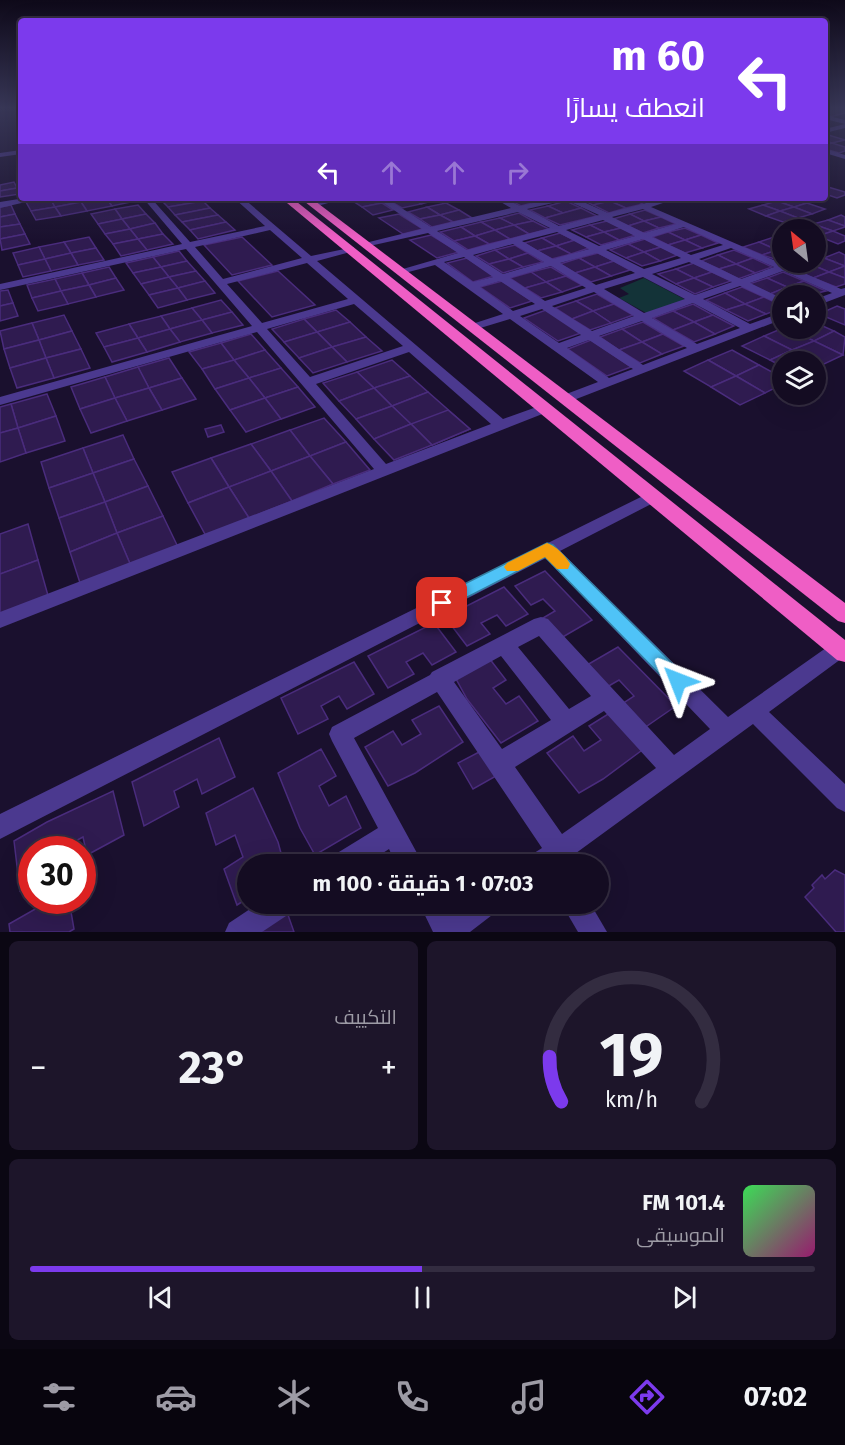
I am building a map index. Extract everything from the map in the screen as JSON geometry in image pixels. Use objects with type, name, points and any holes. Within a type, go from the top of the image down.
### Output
[{"type":"highway","points":[[290,201],[842,651]]},
{"type":"highway","points":[[309,201],[845,615]]},
{"type":"street","points":[[0,155],[18,152]]},
{"type":"street","points":[[828,158],[843,156]]},
{"type":"street","points":[[0,205],[22,201]]},
{"type":"street","points":[[150,201],[384,471]]},
{"type":"street","points":[[242,201],[501,425]]},
{"type":"street","points":[[385,201],[643,370]]},
{"type":"street","points":[[504,201],[750,328]]},
{"type":"street","points":[[368,245],[553,201]]},
{"type":"street","points":[[572,201],[772,297]]},
{"type":"street","points":[[401,271],[664,201]]},
{"type":"street","points":[[645,207],[772,263]]},
{"type":"street","points":[[472,286],[685,224]]},
{"type":"street","points":[[0,288],[272,227]]},
{"type":"street","points":[[515,241],[697,348]]},
{"type":"street","points":[[473,327],[732,245]]},
{"type":"street","points":[[221,282],[351,249]]},
{"type":"street","points":[[436,261],[608,383]]},
{"type":"street","points":[[558,347],[772,272]]},
{"type":"street","points":[[795,273],[843,292]]},
{"type":"street","points":[[826,299],[843,292]]},
{"type":"street","points":[[0,401],[355,300]]},
{"type":"street","points":[[566,399],[772,319]]},
{"type":"street","points":[[309,382],[411,347]]},
{"type":"street","points":[[0,620],[545,408]]},
{"type":"street","points":[[0,827],[653,496]]},
{"type":"street","points":[[547,549],[726,730]]},
{"type":"street","points":[[405,854],[340,734],[439,678],[541,625],[672,770]]},
{"type":"street","points":[[504,645],[567,724]]},
{"type":"street","points":[[555,854],[726,730],[842,651]]},
{"type":"street","points":[[439,678],[498,764],[544,854]]},
{"type":"street","points":[[498,764],[567,724],[606,698]]},
{"type":"street","points":[[754,711],[845,800]]},
{"type":"street","points":[[359,854],[393,832]]},
{"type":"street","points":[[238,932],[266,914]]},
{"type":"street","points":[[438,914],[448,932],[472,914]]},
{"type":"street","points":[[582,914],[594,932]]},
{"type":"green space","points":[[644,278],[686,300],[648,314],[619,298],[629,294],[620,288]]},
{"type":"building","points":[[14,182],[17,188],[0,191],[0,185]]},
{"type":"building","points":[[828,187],[845,192],[845,195],[837,198],[828,195]]},
{"type":"building","points":[[17,188],[18,194],[0,197],[0,191]]},
{"type":"building","points":[[52,201],[55,207],[31,211],[26,202]]},
{"type":"building","points":[[52,201],[81,202],[55,207]]},
{"type":"building","points":[[108,201],[135,201],[112,206]]},
{"type":"building","points":[[108,201],[112,206],[87,211],[81,202]]},
{"type":"building","points":[[162,201],[203,201],[168,207]]},
{"type":"building","points":[[203,201],[210,208],[175,215],[168,207]]},
{"type":"building","points":[[353,201],[382,203],[362,207]]},
{"type":"building","points":[[390,201],[416,201],[421,204],[402,208]]},
{"type":"building","points":[[416,201],[432,201],[421,204]]},
{"type":"building","points":[[512,201],[539,201],[521,206]]},
{"type":"building","points":[[566,201],[581,208],[563,213],[548,206]]},
{"type":"building","points":[[584,201],[610,201],[593,205]]},
{"type":"building","points":[[610,201],[636,201],[643,204],[626,208]]},
{"type":"building","points":[[610,201],[626,208],[609,213],[593,205]]},
{"type":"building","points":[[777,201],[807,203],[794,207]]},
{"type":"building","points":[[777,201],[794,207],[780,211],[763,205]]},
{"type":"building","points":[[81,202],[87,211],[61,216],[55,207]]},
{"type":"building","points":[[382,203],[393,210],[373,215],[362,207]]},
{"type":"building","points":[[446,203],[459,210],[440,215],[427,207]]},
{"type":"building","points":[[807,203],[825,209],[812,214],[794,207]]},
{"type":"building","points":[[11,205],[15,214],[0,217],[0,207]]},
{"type":"building","points":[[138,205],[146,214],[122,219],[115,209]]},
{"type":"building","points":[[763,205],[780,211],[766,216],[749,209]]},
{"type":"building","points":[[548,206],[563,213],[545,218],[530,210]]},
{"type":"building","points":[[55,207],[61,216],[36,220],[31,211]]},
{"type":"building","points":[[427,207],[440,215],[420,219],[408,212]]},
{"type":"building","points":[[794,207],[812,214],[798,218],[780,211]]},
{"type":"building","points":[[210,208],[218,215],[182,222],[175,215]]},
{"type":"building","points":[[581,208],[597,216],[560,225],[545,218]]},
{"type":"building","points":[[115,209],[122,219],[98,224],[91,214]]},
{"type":"building","points":[[459,210],[472,218],[453,222],[440,215]]},
{"type":"building","points":[[645,210],[661,217],[644,221],[630,214]]},
{"type":"building","points":[[780,211],[798,218],[774,219],[766,216]]},
{"type":"building","points":[[519,213],[533,221],[514,225],[500,218]]},
{"type":"building","points":[[15,214],[20,224],[0,227],[0,217]]},
{"type":"building","points":[[146,214],[155,223],[130,229],[122,219]]},
{"type":"building","points":[[399,214],[423,229],[403,234],[379,218]]},
{"type":"building","points":[[630,214],[644,221],[628,226],[613,219]]},
{"type":"building","points":[[218,215],[226,222],[190,230],[182,222]]},
{"type":"building","points":[[440,215],[453,222],[432,227],[420,219]]},
{"type":"building","points":[[841,215],[845,217],[845,226],[828,220]]},
{"type":"building","points":[[661,217],[676,224],[659,228],[644,221]]},
{"type":"building","points":[[500,218],[514,225],[495,230],[481,222]]},
{"type":"building","points":[[122,219],[130,229],[105,234],[98,224]]},
{"type":"building","points":[[533,221],[549,229],[529,234],[514,225]]},
{"type":"building","points":[[607,221],[621,228],[604,232],[590,225]]},
{"type":"building","points":[[644,221],[659,228],[643,233],[628,226]]},
{"type":"building","points":[[826,221],[845,227],[833,231],[826,229]]},
{"type":"building","points":[[226,222],[235,230],[198,239],[190,230]]},
{"type":"building","points":[[481,222],[495,230],[475,236],[461,227]]},
{"type":"building","points":[[155,223],[163,234],[138,239],[130,229]]},
{"type":"building","points":[[20,224],[25,234],[0,239],[0,227]]},
{"type":"building","points":[[514,225],[529,234],[510,239],[495,230]]},
{"type":"building","points":[[590,225],[604,232],[586,237],[572,230]]},
{"type":"building","points":[[461,227],[475,236],[454,241],[440,232]]},
{"type":"building","points":[[621,228],[636,235],[619,240],[604,232]]},
{"type":"building","points":[[685,228],[701,235],[685,240],[668,232]]},
{"type":"building","points":[[130,229],[138,239],[113,244],[105,234]]},
{"type":"building","points":[[495,230],[510,239],[489,244],[475,236]]},
{"type":"building","points":[[833,231],[845,236],[845,241],[838,244],[826,239],[826,233]]},
{"type":"building","points":[[604,232],[619,240],[601,245],[586,237]]},
{"type":"building","points":[[668,232],[685,240],[668,245],[652,237]]},
{"type":"building","points":[[560,233],[575,240],[556,246],[542,238]]},
{"type":"building","points":[[25,234],[30,244],[2,250],[0,239]]},
{"type":"building","points":[[163,234],[173,244],[147,250],[138,239]]},
{"type":"building","points":[[431,235],[459,252],[437,258],[410,240]]},
{"type":"building","points":[[701,235],[718,243],[702,248],[685,240]]},
{"type":"building","points":[[475,236],[489,244],[468,250],[454,241]]},
{"type":"building","points":[[89,237],[96,248],[71,253],[64,242]]},
{"type":"building","points":[[242,237],[272,265],[232,275],[204,245]]},
{"type":"building","points":[[542,238],[556,246],[537,251],[524,243]]},
{"type":"building","points":[[772,238],[772,248],[759,242]]},
{"type":"building","points":[[138,239],[147,250],[121,256],[113,244]]},
{"type":"building","points":[[645,239],[661,247],[644,252],[628,244]]},
{"type":"building","points":[[575,240],[589,248],[571,254],[556,246]]},
{"type":"building","points":[[685,240],[702,248],[685,253],[668,245]]},
{"type":"building","points":[[64,242],[71,253],[45,259],[39,247]]},
{"type":"building","points":[[759,242],[772,248],[772,252],[762,255],[743,247]]},
{"type":"building","points":[[628,244],[644,252],[626,258],[610,250]]},
{"type":"building","points":[[515,245],[528,253],[509,259],[495,250]]},
{"type":"building","points":[[556,246],[571,254],[552,259],[537,251]]},
{"type":"building","points":[[39,247],[45,259],[18,265],[13,253]]},
{"type":"building","points":[[661,247],[678,255],[660,261],[644,252]]},
{"type":"building","points":[[96,248],[104,260],[78,265],[71,253]]},
{"type":"building","points":[[495,250],[509,259],[489,264],[476,256]]},
{"type":"building","points":[[734,250],[753,258],[736,264],[718,255]]},
{"type":"building","points":[[179,251],[187,261],[161,267],[153,257]]},
{"type":"building","points":[[644,252],[660,261],[642,266],[626,258]]},
{"type":"building","points":[[772,252],[772,258],[762,255]]},
{"type":"building","points":[[839,252],[845,255],[845,266],[826,259]]},
{"type":"building","points":[[71,253],[78,265],[51,271],[45,259]]},
{"type":"building","points":[[528,253],[543,262],[523,267],[509,259]]},
{"type":"building","points":[[598,253],[614,261],[595,267],[579,258]]},
{"type":"building","points":[[718,255],[736,264],[719,269],[701,261]]},
{"type":"building","points":[[153,257],[161,267],[133,273],[126,263]]},
{"type":"building","points":[[467,258],[494,276],[473,282],[447,263]]},
{"type":"building","points":[[579,258],[595,267],[575,273],[560,264]]},
{"type":"building","points":[[753,258],[772,267],[755,273],[736,264]]},
{"type":"building","points":[[45,259],[51,271],[23,277],[18,265]]},
{"type":"building","points":[[509,259],[523,267],[503,273],[489,264]]},
{"type":"building","points":[[826,259],[845,266],[829,272],[826,271]]},
{"type":"building","points":[[187,261],[196,271],[169,277],[161,267]]},
{"type":"building","points":[[614,261],[630,270],[611,276],[595,267]]},
{"type":"building","points":[[694,263],[712,272],[694,278],[676,269]]},
{"type":"building","points":[[736,264],[755,273],[738,279],[719,269]]},
{"type":"building","points":[[845,266],[845,278],[829,272]]},
{"type":"building","points":[[109,267],[116,278],[89,285],[82,273]]},
{"type":"building","points":[[161,267],[169,277],[141,284],[133,273]]},
{"type":"building","points":[[551,267],[566,276],[546,282],[531,272]]},
{"type":"building","points":[[595,267],[611,276],[591,282],[575,273]]},
{"type":"building","points":[[676,269],[694,278],[676,284],[658,274]]},
{"type":"building","points":[[196,271],[205,281],[178,288],[169,277]]},
{"type":"building","points":[[278,271],[315,305],[272,317],[238,281]]},
{"type":"building","points":[[531,272],[546,282],[525,288],[510,278]]},
{"type":"building","points":[[712,272],[731,281],[713,287],[694,278]]},
{"type":"building","points":[[829,272],[813,278],[801,273]]},
{"type":"building","points":[[829,272],[845,278],[845,284],[836,287],[813,278]]},
{"type":"building","points":[[82,273],[89,285],[61,291],[55,279]]},
{"type":"building","points":[[785,273],[804,281],[793,285],[783,285],[767,278]]},
{"type":"building","points":[[566,276],[582,285],[562,292],[546,282]]},
{"type":"building","points":[[169,277],[178,288],[149,295],[141,284]]},
{"type":"building","points":[[116,278],[124,290],[96,297],[89,285]]},
{"type":"building","points":[[694,278],[713,287],[695,294],[676,284]]},
{"type":"building","points":[[767,278],[783,285],[772,285],[770,294],[749,284]]},
{"type":"building","points":[[55,279],[61,291],[32,298],[27,285]]},
{"type":"building","points":[[205,281],[215,293],[187,300],[178,288]]},
{"type":"building","points":[[502,281],[532,301],[510,308],[480,287]]},
{"type":"building","points":[[804,281],[813,285],[793,285]]},
{"type":"building","points":[[546,282],[562,292],[541,298],[525,288]]},
{"type":"building","points":[[89,285],[96,297],[68,304],[61,291]]},
{"type":"building","points":[[742,287],[764,297],[745,304],[725,293]]},
{"type":"building","points":[[178,288],[187,300],[158,308],[149,295]]},
{"type":"building","points":[[8,290],[13,303],[0,306],[0,291]]},
{"type":"building","points":[[61,291],[68,304],[38,311],[32,298]]},
{"type":"building","points":[[725,293],[745,304],[726,310],[706,300]]},
{"type":"building","points":[[597,294],[614,304],[593,311],[576,301]]},
{"type":"building","points":[[764,297],[772,301],[772,312],[766,314],[745,304]]},
{"type":"building","points":[[221,300],[232,312],[202,320],[192,308]]},
{"type":"building","points":[[576,301],[593,311],[572,319],[555,308]]},
{"type":"building","points":[[13,303],[18,316],[0,321],[0,306]]},
{"type":"building","points":[[614,304],[633,315],[611,323],[593,311]]},
{"type":"building","points":[[693,304],[713,315],[694,322],[673,311]]},
{"type":"building","points":[[745,304],[766,314],[748,321],[726,310]]},
{"type":"building","points":[[837,306],[845,309],[845,325],[826,317],[826,311]]},
{"type":"building","points":[[192,308],[202,320],[170,329],[161,316]]},
{"type":"building","points":[[336,310],[350,322],[317,332],[304,319]]},
{"type":"building","points":[[546,310],[581,333],[558,341],[524,318]]},
{"type":"building","points":[[593,311],[611,323],[590,330],[572,319]]},
{"type":"building","points":[[673,311],[694,322],[673,330],[653,318]]},
{"type":"building","points":[[232,312],[243,325],[212,333],[202,320]]},
{"type":"building","points":[[64,315],[72,331],[39,340],[32,323]]},
{"type":"building","points":[[713,315],[734,326],[715,334],[694,322]]},
{"type":"building","points":[[161,316],[170,329],[138,338],[129,324]]},
{"type":"building","points":[[304,319],[317,332],[284,342],[272,329]]},
{"type":"building","points":[[202,320],[212,333],[180,342],[170,329]]},
{"type":"building","points":[[350,322],[366,337],[332,347],[317,332]]},
{"type":"building","points":[[643,322],[663,334],[642,342],[622,329]]},
{"type":"building","points":[[694,322],[715,334],[694,342],[673,330]]},
{"type":"building","points":[[32,323],[39,340],[4,349],[0,331]]},
{"type":"building","points":[[129,324],[138,338],[104,347],[96,333]]},
{"type":"building","points":[[826,327],[834,331],[826,335]]},
{"type":"building","points":[[170,329],[180,342],[147,352],[138,338]]},
{"type":"building","points":[[622,329],[642,342],[619,350],[600,337]]},
{"type":"building","points":[[72,331],[81,349],[46,358],[39,340]]},
{"type":"building","points":[[834,331],[845,337],[843,355],[814,341],[826,339],[826,335]]},
{"type":"building","points":[[317,332],[332,347],[299,358],[284,342]]},
{"type":"building","points":[[772,333],[772,339],[810,339],[814,341],[792,350],[764,336]]},
{"type":"building","points":[[251,334],[265,350],[234,360],[221,343]]},
{"type":"building","points":[[663,334],[684,346],[662,354],[642,342]]},
{"type":"building","points":[[764,336],[792,350],[772,351],[770,360],[742,346]]},
{"type":"building","points":[[366,337],[382,351],[347,362],[332,347]]},
{"type":"building","points":[[138,338],[147,352],[112,362],[104,347]]},
{"type":"building","points":[[39,340],[46,358],[10,368],[4,349]]},
{"type":"building","points":[[591,340],[631,367],[607,376],[568,349]]},
{"type":"building","points":[[814,341],[843,355],[826,363],[826,351],[792,350]]},
{"type":"building","points":[[642,342],[662,354],[640,363],[619,350]]},
{"type":"building","points":[[221,343],[234,360],[202,369],[189,352]]},
{"type":"building","points":[[332,347],[347,362],[313,373],[299,358]]},
{"type":"building","points":[[81,349],[90,368],[54,378],[46,358]]},
{"type":"building","points":[[265,350],[281,368],[249,378],[234,360]]},
{"type":"building","points":[[732,350],[759,365],[736,376],[708,360]]},
{"type":"building","points":[[46,358],[54,378],[17,388],[10,368]]},
{"type":"building","points":[[169,358],[182,378],[149,388],[138,367]]},
{"type":"building","points":[[234,360],[249,378],[215,389],[202,369]]},
{"type":"building","points":[[392,360],[410,376],[374,388],[357,372]]},
{"type":"building","points":[[708,360],[736,376],[711,387],[684,371]]},
{"type":"building","points":[[759,365],[772,372],[772,390],[765,393],[736,376]]},
{"type":"building","points":[[138,367],[149,388],[115,398],[105,377]]},
{"type":"building","points":[[281,368],[298,387],[265,398],[249,378]]},
{"type":"building","points":[[357,372],[374,388],[339,401],[323,383]]},
{"type":"building","points":[[410,376],[428,392],[392,406],[374,388]]},
{"type":"building","points":[[736,376],[765,393],[740,405],[711,387]]},
{"type":"building","points":[[105,377],[115,398],[80,409],[71,387]]},
{"type":"building","points":[[182,378],[196,399],[162,410],[149,388]]},
{"type":"building","points":[[249,378],[265,398],[230,410],[215,389]]},
{"type":"building","points":[[298,387],[315,407],[281,419],[265,398]]},
{"type":"building","points":[[149,388],[162,410],[127,421],[115,398]]},
{"type":"building","points":[[374,388],[392,406],[356,419],[339,401]]},
{"type":"building","points":[[428,392],[470,429],[432,445],[392,406]]},
{"type":"building","points":[[47,394],[56,416],[18,428],[11,404]]},
{"type":"building","points":[[115,398],[127,421],[91,433],[80,409]]},
{"type":"building","points":[[265,398],[281,419],[246,432],[230,410]]},
{"type":"building","points":[[11,404],[18,428],[0,433],[0,407]]},
{"type":"building","points":[[392,406],[411,424],[374,439],[356,419]]},
{"type":"building","points":[[448,410],[470,429],[432,445],[411,424]]},
{"type":"building","points":[[56,416],[65,441],[26,453],[18,428]]},
{"type":"building","points":[[324,418],[346,442],[310,456],[290,430]]},
{"type":"building","points":[[411,424],[432,445],[394,460],[374,439]]},
{"type":"building","points":[[221,425],[224,432],[208,437],[205,429]]},
{"type":"building","points":[[18,428],[26,453],[0,462],[0,433]]},
{"type":"building","points":[[290,430],[310,456],[271,471],[251,444]]},
{"type":"building","points":[[123,435],[134,459],[93,473],[83,448]]},
{"type":"building","points":[[346,442],[370,470],[333,484],[310,456]]},
{"type":"building","points":[[251,444],[271,471],[229,487],[211,458]]},
{"type":"building","points":[[83,448],[93,473],[49,488],[41,462]]},
{"type":"building","points":[[310,456],[333,484],[292,501],[271,471]]},
{"type":"building","points":[[211,458],[229,487],[188,503],[172,472]]},
{"type":"building","points":[[134,459],[148,486],[105,502],[93,473]]},
{"type":"building","points":[[271,471],[292,501],[249,518],[229,487]]},
{"type":"building","points":[[93,473],[105,502],[59,518],[49,488]]},
{"type":"building","points":[[148,486],[163,516],[117,533],[105,502]]},
{"type":"building","points":[[229,487],[249,518],[206,536],[188,503]]},
{"type":"building","points":[[105,502],[117,533],[70,552],[59,518]]},
{"type":"building","points":[[163,516],[178,547],[131,566],[117,533]]},
{"type":"building","points":[[28,524],[38,560],[0,574],[0,534]]},
{"type":"building","points":[[117,533],[131,566],[81,586],[70,552]]},
{"type":"building","points":[[38,560],[49,599],[0,619],[0,574]]},
{"type":"building","points":[[545,571],[592,620],[561,638],[543,618],[555,611],[543,599],[531,605],[515,586]]},
{"type":"building","points":[[504,587],[528,614],[506,626],[497,615],[481,623],[490,634],[467,646],[445,617]]},
{"type":"building","points":[[434,623],[456,652],[432,665],[423,653],[406,662],[414,674],[388,688],[368,656]]},
{"type":"building","points":[[618,647],[676,706],[644,728],[622,704],[634,696],[619,680],[607,687],[587,665]]},
{"type":"building","points":[[489,658],[506,680],[493,688],[506,704],[519,696],[538,721],[501,743],[467,699],[455,677]]},
{"type":"building","points":[[354,662],[374,694],[347,709],[339,696],[321,706],[328,719],[298,734],[281,698]]},
{"type":"building","points":[[439,706],[463,742],[415,773],[388,786],[365,747],[393,731],[402,745],[421,734],[412,720]]},
{"type":"building","points":[[613,711],[645,748],[603,779],[579,793],[547,753],[573,736],[584,751],[601,740],[589,726]]},
{"type":"building","points":[[219,738],[235,777],[202,794],[197,779],[174,791],[179,807],[144,826],[132,782]]},
{"type":"building","points":[[321,749],[336,776],[319,786],[329,806],[346,796],[361,828],[314,854],[300,828],[278,773]]},
{"type":"building","points":[[481,751],[496,776],[473,789],[458,763]]},
{"type":"building","points":[[253,788],[281,854],[242,854],[235,835],[216,845],[206,813]]},
{"type":"building","points":[[113,791],[124,835],[96,850],[96,836],[23,836]]},
{"type":"building","points":[[18,839],[18,874],[14,841]]},
{"type":"building","points":[[237,861],[237,905],[224,869]]},
{"type":"building","points":[[835,870],[845,875],[845,932],[836,932],[805,897],[822,875],[825,879]]},
{"type":"building","points":[[26,914],[71,914],[74,929],[69,932],[10,932],[9,924]]},
{"type":"building","points":[[284,914],[288,914],[294,932],[255,932]]},
{"type":"slow traffic","points":[[512,567],[547,549],[562,564]]},
{"type":"route","points":[[442,603],[547,549],[678,681]]}]
